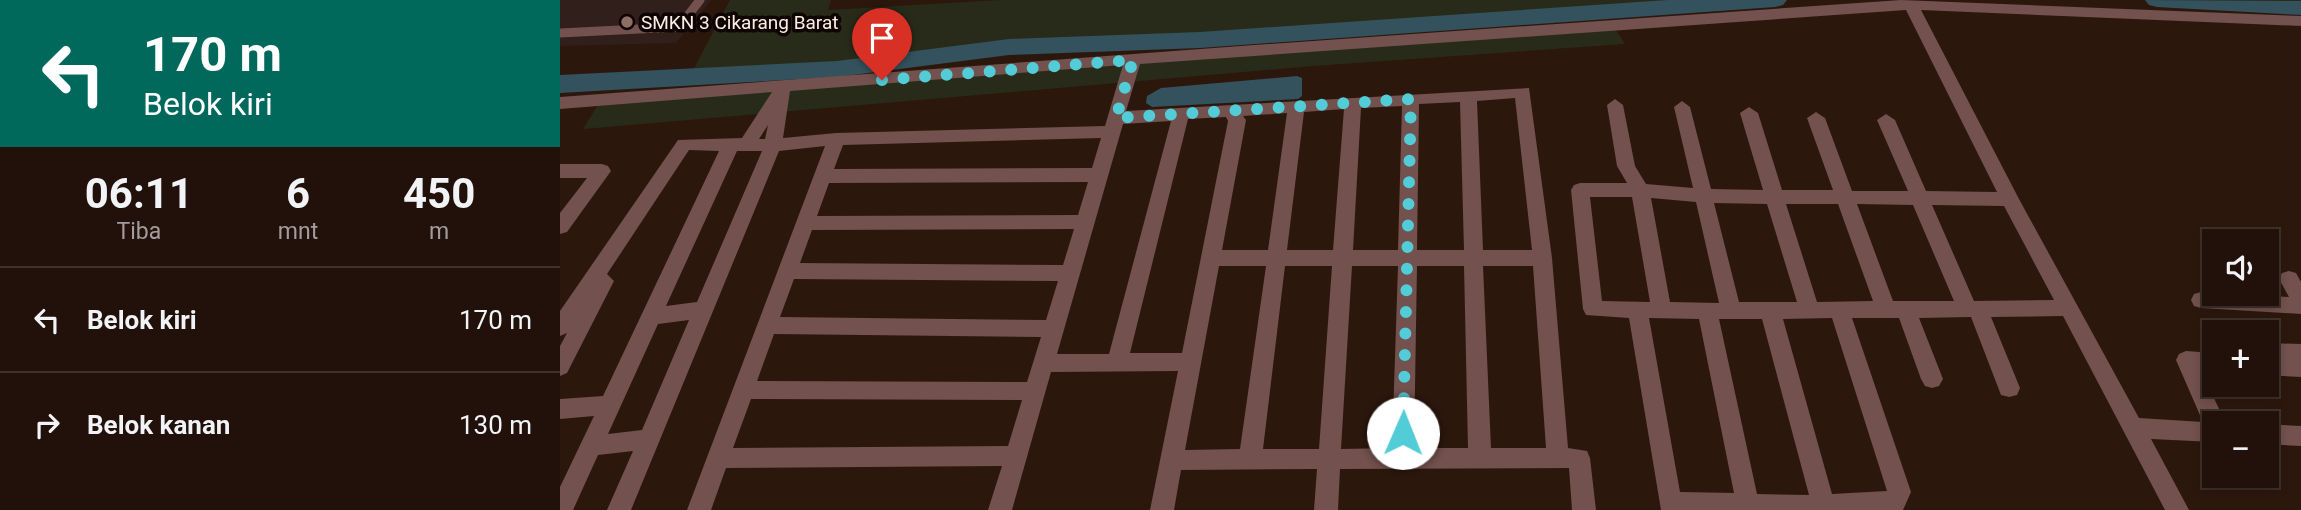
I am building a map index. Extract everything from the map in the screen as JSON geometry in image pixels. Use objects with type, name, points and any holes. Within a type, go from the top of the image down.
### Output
[{"type":"street","points":[[1910,2],[2010,199],[2177,510]]},
{"type":"street","points":[[560,103],[1910,2],[2301,21]]},
{"type":"street","points":[[1000,510],[1133,60]]},
{"type":"street","points":[[561,510],[651,316],[739,144],[782,88]]},
{"type":"street","points":[[619,510],[773,145],[782,88]]},
{"type":"street","points":[[560,327],[684,144],[773,145],[836,139],[1114,125],[1181,114],[1523,92],[1542,258],[1558,459]]},
{"type":"street","points":[[1468,96],[1480,459]]},
{"type":"street","points":[[1403,458],[1405,258],[1411,99]]},
{"type":"street","points":[[1326,510],[1353,103]]},
{"type":"street","points":[[1615,105],[1626,166],[1640,190],[1661,310]]},
{"type":"street","points":[[1250,460],[1296,107]]},
{"type":"street","points":[[1682,107],[1731,310]]},
{"type":"street","points":[[1162,510],[1237,120],[1230,111]]},
{"type":"street","points":[[1749,113],[1809,309]]},
{"type":"street","points":[[1117,362],[1181,114]]},
{"type":"street","points":[[1816,118],[1847,198],[1896,309],[1932,379]]},
{"type":"street","points":[[1886,120],[1918,198],[2009,388]]},
{"type":"street","points":[[699,510],[836,139]]},
{"type":"street","points":[[560,171],[602,171],[560,227]]},
{"type":"street","points":[[822,176],[1099,175]]},
{"type":"street","points":[[2010,199],[1702,196],[1640,190],[1580,190],[1592,309],[1707,311],[2068,308]]},
{"type":"street","points":[[560,367],[644,202]]},
{"type":"street","points":[[804,223],[1085,222]]},
{"type":"street","points":[[1210,258],[1542,258]]},
{"type":"street","points":[[787,271],[1070,274]]},
{"type":"street","points":[[2201,300],[2298,294]]},
{"type":"street","points":[[651,316],[703,310]]},
{"type":"street","points":[[1637,310],[1670,503],[1824,506],[1895,502],[1899,497],[1839,310]]},
{"type":"street","points":[[1770,310],[1824,506]]},
{"type":"street","points":[[1707,311],[1748,506]]},
{"type":"street","points":[[767,326],[1054,329]]},
{"type":"street","points":[[2279,353],[2301,354]]},
{"type":"street","points":[[2202,361],[2186,360],[2202,395]]},
{"type":"street","points":[[1044,363],[1190,362]]},
{"type":"street","points":[[2279,367],[2301,368]]},
{"type":"street","points":[[744,390],[1036,391]]},
{"type":"street","points":[[560,409],[610,405]]},
{"type":"street","points":[[2133,428],[2202,431]]},
{"type":"street","points":[[2279,435],[2301,436]]},
{"type":"street","points":[[591,446],[649,439]]},
{"type":"street","points":[[719,458],[1016,457]]},
{"type":"street","points":[[1172,460],[1579,458],[1584,510]]},
{"type":"lane","points":[[560,33],[679,27],[701,0]]},
{"type":"shaded area","name":"SMKN 3 Cikarang Barat","points":[[560,0],[711,0],[676,43],[560,46]]},
{"type":"green space","points":[[730,0],[831,0],[828,10],[1001,0],[1775,0],[1200,40],[1004,48],[837,69],[689,78]]},
{"type":"green space","points":[[2157,0],[2301,0],[2301,8]]},
{"type":"green space","points":[[1612,24],[1625,44],[1313,66],[583,129],[601,100]]},
{"type":"water","points":[[1297,76],[1302,78],[1302,96],[1298,99],[1152,107],[1146,103],[1147,96],[1161,88]]},
{"type":"waterway","points":[[560,84],[837,69],[1009,47],[1200,40],[1775,0]]},
{"type":"waterway","points":[[2157,0],[2301,8]]},
{"type":"place","name":"SMKN 3 Cikarang Barat","points":[[627,22]]},
{"type":"route","points":[[882,80],[1133,60],[1116,118],[1411,99],[1405,258],[1403,433]]}]
